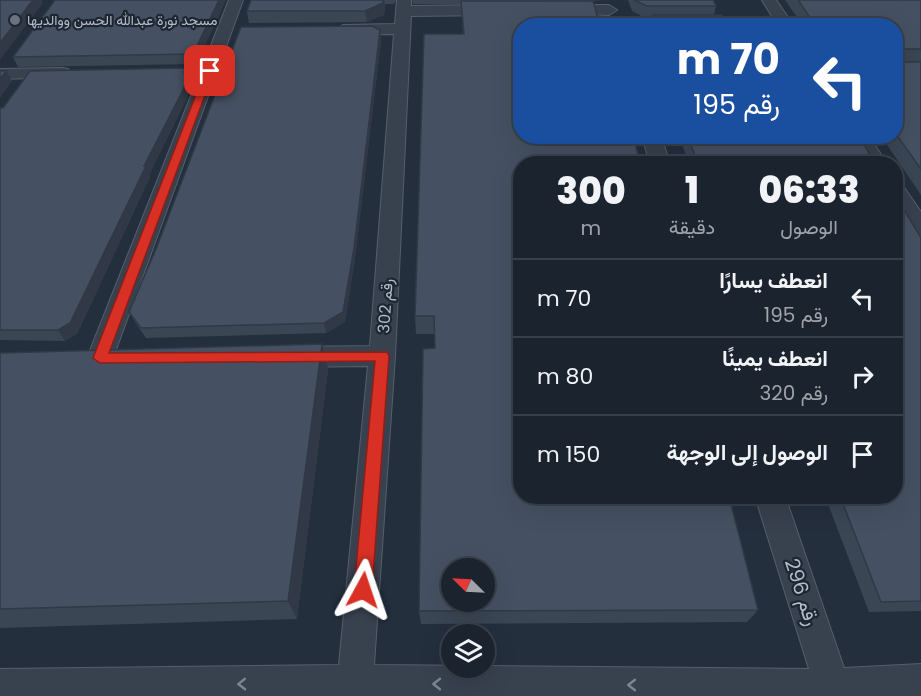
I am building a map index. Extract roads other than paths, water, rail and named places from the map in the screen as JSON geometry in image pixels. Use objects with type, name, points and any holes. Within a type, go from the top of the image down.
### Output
[{"type":"street","points":[[100,358],[236,0]]},
{"type":"street","points":[[769,0],[781,18]]},
{"type":"street","points":[[331,30],[403,13],[506,10]]},
{"type":"street","points":[[552,10],[639,18]]},
{"type":"street","name":"رقم 302","points":[[355,683],[382,356],[403,13]]},
{"type":"street","points":[[224,30],[247,30]]},
{"type":"street","points":[[0,74],[14,56]]},
{"type":"street","points":[[187,72],[210,71]]},
{"type":"street","points":[[0,74],[74,73]]},
{"type":"street","points":[[17,89],[29,74]]},
{"type":"street","points":[[903,202],[921,230]]},
{"type":"street","points":[[265,357],[382,356]]},
{"type":"street","name":"رقم 296","points":[[773,504],[833,687]]},
{"type":"street","points":[[0,687],[355,683],[833,687],[921,682]]},
{"type":"place","name":"مسجد نورة عبدالله الحسن ووالديها","points":[[15,20]]}]
